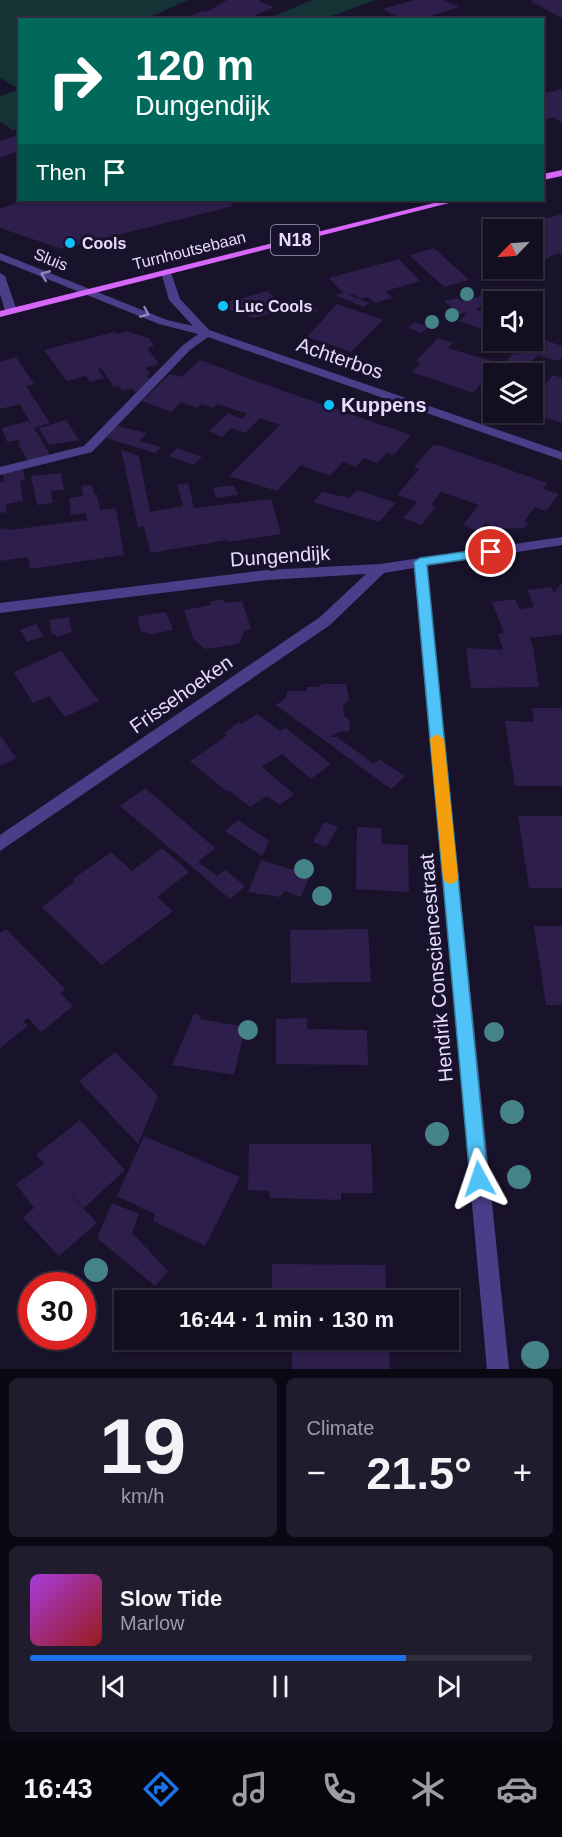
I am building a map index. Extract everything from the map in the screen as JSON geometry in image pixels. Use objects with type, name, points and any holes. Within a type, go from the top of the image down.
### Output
[{"type":"main road","points":[[544,177],[562,173]]},
{"type":"main road","name":"Turnhoutsebaan","points":[[6,313],[452,201]]},
{"type":"street","name":"Sluis","points":[[0,256],[90,292]]},
{"type":"street","name":"Achterbos","points":[[166,272],[175,300],[207,333]]},
{"type":"street","points":[[0,276],[6,313]]},
{"type":"street","name":"Achterbos","points":[[90,292],[163,322],[207,333],[562,456]]},
{"type":"street","points":[[0,471],[88,449],[186,348],[207,333]]},
{"type":"street","name":"Dungendijk","points":[[0,608],[222,580],[380,569],[562,542]]},
{"type":"street","name":"Hendrik Consciencestraat","points":[[420,562],[498,1369]]},
{"type":"street","name":"Frissehoeken","points":[[0,844],[325,621],[380,569]]},
{"type":"green space","points":[[0,0],[188,0],[152,16],[157,18],[18,18],[18,88],[0,78]]},
{"type":"green space","points":[[312,0],[375,0],[332,16],[335,18],[269,18]]},
{"type":"green space","points":[[18,89],[18,128],[13,130],[0,122],[0,96]]},
{"type":"building","points":[[227,0],[261,0],[258,1],[274,7],[250,18],[189,17],[202,11],[207,12]]},
{"type":"building","points":[[414,0],[444,0],[459,7],[423,18],[399,18],[383,9]]},
{"type":"building","points":[[562,0],[562,18],[530,1]]},
{"type":"building","points":[[562,89],[562,123],[554,117],[544,120],[544,94]]},
{"type":"building","points":[[18,135],[18,151],[0,158],[0,141]]},
{"type":"building","points":[[21,201],[229,201],[233,206],[62,249],[0,228],[0,209]]},
{"type":"building","points":[[562,214],[562,255],[558,253],[543,260],[543,219]]},
{"type":"building","points":[[434,248],[469,280],[444,287],[409,255]]},
{"type":"building","points":[[399,259],[420,281],[386,291],[392,298],[375,303],[368,297],[360,299],[354,294],[349,295],[369,303],[364,307],[335,295],[343,293],[329,278]]},
{"type":"building","points":[[268,291],[284,310],[254,318],[223,308],[223,303]]},
{"type":"building","points":[[483,295],[483,306],[475,309],[483,312],[483,329],[459,321],[469,311],[459,315],[444,301],[458,298],[462,301]]},
{"type":"building","points":[[307,303],[318,311],[306,315],[298,306]]},
{"type":"building","points":[[337,304],[383,320],[351,352],[307,337]]},
{"type":"building","points":[[415,322],[429,327],[421,333],[408,328]]},
{"type":"building","points":[[126,331],[148,338],[154,346],[147,348],[159,364],[145,368],[150,374],[146,376],[150,378],[136,393],[132,388],[122,391],[119,386],[114,387],[101,368],[98,369],[104,378],[90,382],[86,376],[67,381],[44,350],[114,332],[117,334]]},
{"type":"building","points":[[438,338],[453,343],[447,348],[499,363],[483,363],[483,381],[473,393],[412,372],[421,363],[416,361]]},
{"type":"building","points":[[543,340],[562,346],[562,358],[556,361],[538,355],[529,363],[506,361],[516,351],[543,351]]},
{"type":"building","points":[[16,357],[34,384],[26,386],[50,423],[33,428],[20,404],[0,409],[0,362]]},
{"type":"building","points":[[200,360],[411,435],[394,455],[387,453],[377,463],[364,458],[356,467],[343,462],[330,476],[301,465],[277,491],[229,476],[280,425],[260,418],[245,433],[231,428],[222,437],[209,431],[228,413],[242,419],[247,414],[218,404],[213,408],[202,404],[197,408],[181,402],[171,412],[142,401],[170,374],[181,377]]},
{"type":"building","points":[[553,375],[562,378],[562,423],[543,417],[543,387]]},
{"type":"building","points":[[66,420],[79,440],[49,445],[39,428]]},
{"type":"building","points":[[28,421],[50,455],[28,461],[18,440],[7,442],[2,428]]},
{"type":"building","points":[[117,426],[147,433],[139,441],[161,447],[155,453],[106,438]]},
{"type":"building","points":[[439,445],[547,483],[543,489],[559,494],[546,511],[535,507],[524,521],[528,523],[524,528],[500,529],[485,523],[479,532],[463,525],[479,505],[441,492],[431,505],[436,507],[421,525],[403,518],[417,502],[397,495],[419,469],[414,467],[432,446]]},
{"type":"building","points":[[178,448],[202,457],[193,465],[169,456]]},
{"type":"building","points":[[121,450],[139,456],[150,512],[183,506],[177,485],[188,483],[194,508],[271,499],[281,534],[150,553],[144,526],[138,527]]},
{"type":"building","points":[[23,469],[25,480],[20,481],[23,501],[6,504],[7,512],[0,513],[0,482],[4,482],[3,474]]},
{"type":"building","points":[[61,473],[64,490],[51,491],[53,503],[37,505],[31,476]]},
{"type":"building","points":[[92,485],[94,495],[97,494],[100,510],[116,508],[124,555],[30,569],[28,557],[0,561],[0,529],[8,528],[9,530],[87,520],[86,513],[71,515],[69,498],[83,496],[81,486]]},
{"type":"building","points":[[234,485],[238,495],[216,498],[213,488]]},
{"type":"building","points":[[357,490],[396,503],[379,522],[313,502],[322,492],[349,498]]},
{"type":"building","points":[[562,583],[562,634],[530,638],[539,687],[471,688],[466,648],[503,650],[498,634],[504,633],[492,602],[515,599],[520,609],[534,607],[527,590],[551,587],[554,593]]},
{"type":"building","points":[[223,599],[225,603],[242,601],[251,629],[245,630],[239,644],[205,649],[193,638],[184,610],[211,605],[210,602]]},
{"type":"building","points":[[166,612],[173,630],[152,634],[140,631],[138,616]]},
{"type":"building","points":[[69,617],[72,632],[56,637],[56,634],[52,635],[49,620]]},
{"type":"building","points":[[36,624],[44,636],[27,642],[20,630]]},
{"type":"building","points":[[61,651],[99,701],[65,717],[49,696],[33,703],[14,672]]},
{"type":"building","points":[[323,684],[346,684],[349,699],[343,706],[344,716],[350,721],[349,731],[339,732],[331,737],[337,737],[374,764],[379,759],[405,776],[391,789],[276,705],[286,698],[287,691],[307,691],[307,687],[317,687]]},
{"type":"building","points":[[532,708],[562,708],[562,786],[515,786],[505,721],[534,722]]},
{"type":"building","points":[[257,714],[280,731],[286,728],[331,764],[311,779],[282,754],[262,767],[294,794],[280,805],[267,796],[250,807],[229,790],[226,791],[190,761],[225,737],[227,735],[224,733],[239,722],[241,724]]},
{"type":"building","points":[[0,735],[16,758],[0,766]]},
{"type":"building","points":[[145,788],[215,848],[198,862],[217,876],[225,870],[245,886],[230,899],[120,806]]},
{"type":"building","points":[[518,816],[562,816],[562,888],[529,888]]},
{"type":"building","points":[[238,820],[269,841],[262,856],[225,831]]},
{"type":"building","points":[[324,822],[338,827],[326,847],[313,842]]},
{"type":"building","points":[[357,827],[381,828],[382,844],[408,845],[409,892],[356,889]]},
{"type":"building","points":[[162,848],[189,872],[157,897],[173,911],[102,965],[42,907],[74,882],[73,879],[111,852],[132,871]]},
{"type":"building","points":[[261,860],[310,875],[301,897],[284,891],[280,897],[248,892]]},
{"type":"building","points":[[534,926],[562,926],[562,1005],[546,1005]]},
{"type":"building","points":[[6,929],[65,989],[60,993],[73,1006],[41,1032],[28,1018],[23,1021],[28,1026],[0,1048],[0,933]]},
{"type":"building","points":[[368,929],[371,982],[291,983],[290,930]]},
{"type":"building","points":[[194,1014],[201,1015],[200,1019],[245,1027],[234,1075],[172,1065]]},
{"type":"building","points":[[307,1018],[307,1029],[367,1030],[368,1065],[276,1064],[276,1019]]},
{"type":"building","points":[[115,1052],[158,1096],[138,1144],[79,1081]]},
{"type":"building","points":[[80,1120],[125,1170],[84,1208],[46,1168],[97,1223],[59,1256],[23,1218],[34,1208],[16,1184],[44,1164],[36,1155]]},
{"type":"building","points":[[144,1136],[240,1177],[205,1246],[153,1221],[155,1214],[117,1196]]},
{"type":"building","points":[[249,1144],[371,1144],[373,1193],[341,1193],[341,1200],[270,1198],[269,1191],[248,1190]]},
{"type":"building","points":[[112,1203],[139,1214],[132,1233],[168,1271],[155,1286],[97,1238]]},
{"type":"building","points":[[272,1264],[385,1265],[386,1290],[272,1290]]},
{"type":"building","points":[[292,1350],[389,1350],[390,1369],[292,1369]]},
{"type":"slow traffic","points":[[437,739],[450,877]]},
{"type":"place","name":"Cools","points":[[70,243]]},
{"type":"place","name":"Luc Cools","points":[[223,306]]},
{"type":"place","name":"Kuppens","points":[[329,405]]},
{"type":"route","points":[[479,1179],[420,562],[491,552]]}]
